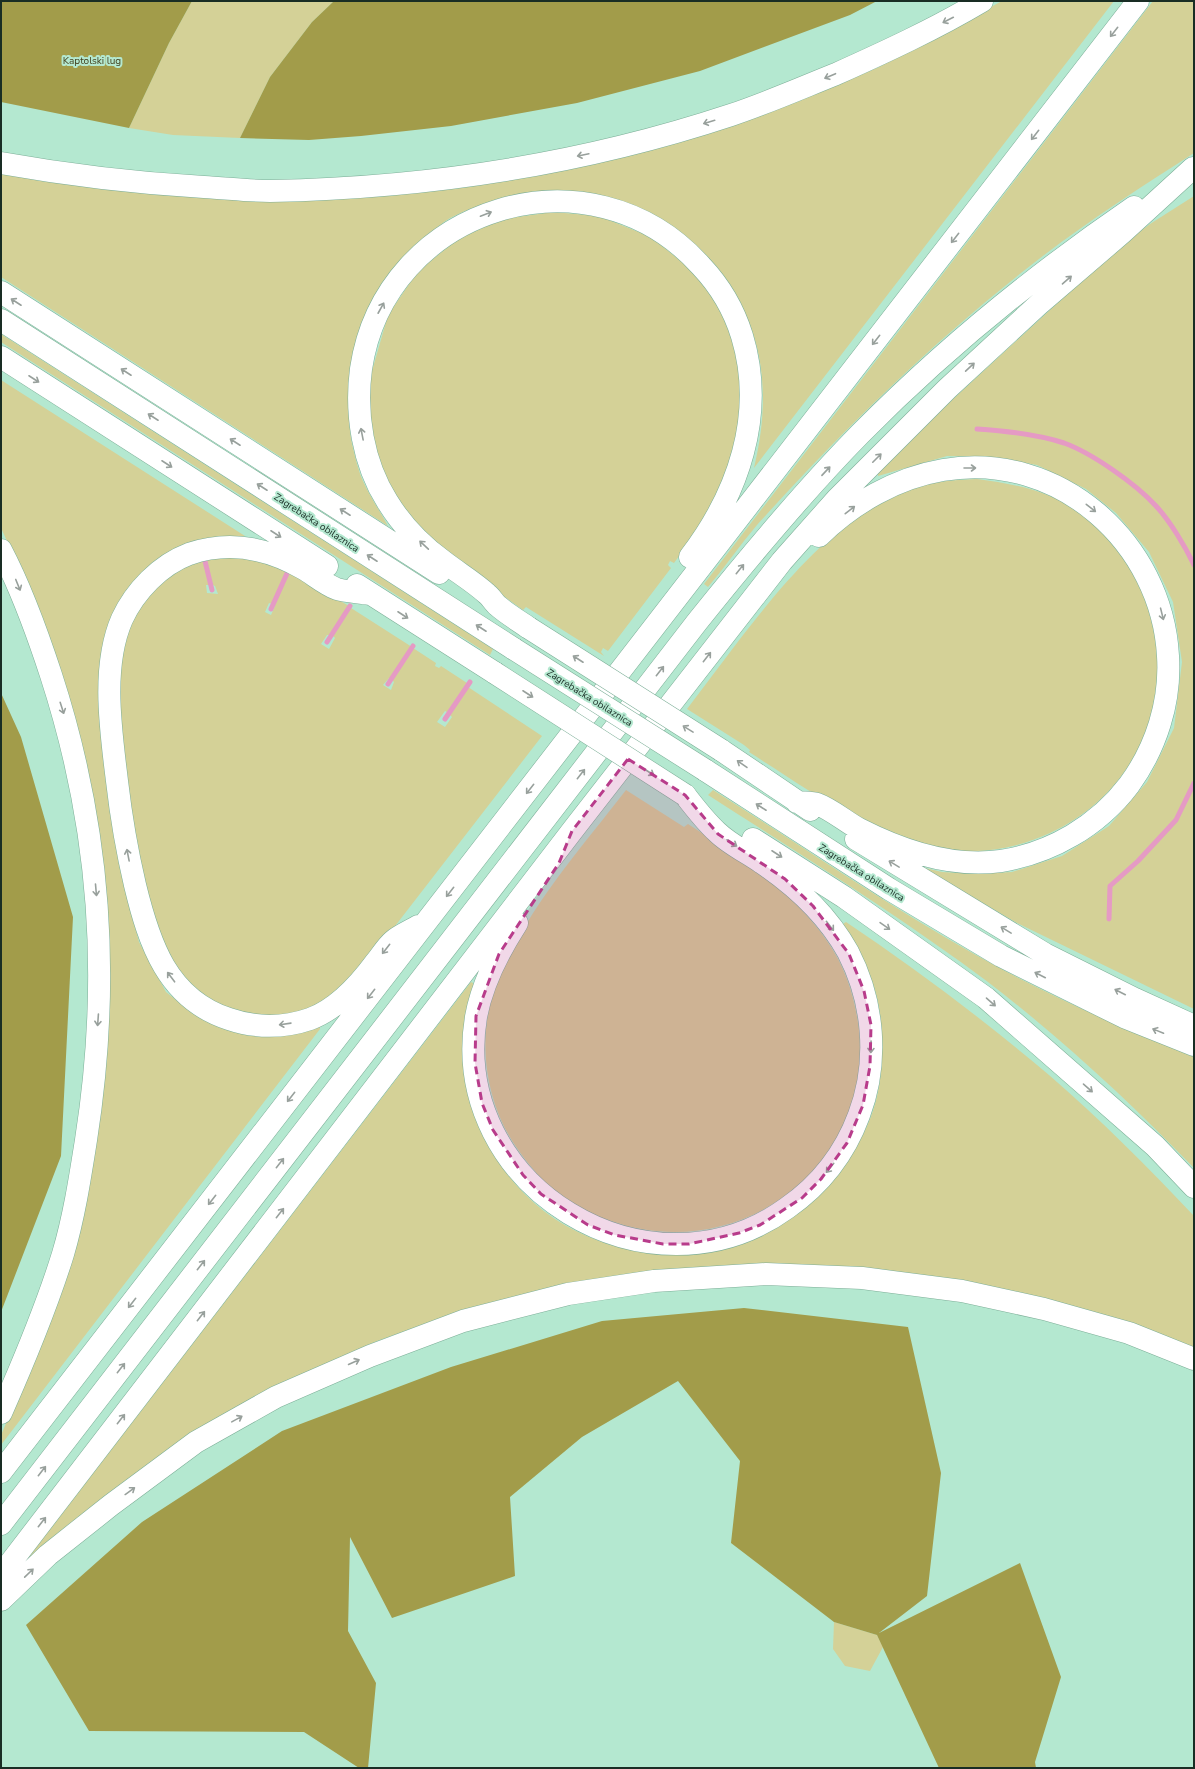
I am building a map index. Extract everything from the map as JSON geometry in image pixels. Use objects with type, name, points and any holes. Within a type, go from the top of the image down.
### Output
[{"type":"highway","points":[[1,163],[71,175],[186,186],[268,191],[411,182],[530,166],[602,152],[676,132],[733,114],[791,93],[878,55],[982,1]]},
{"type":"highway","points":[[1,1472],[1138,1]]},
{"type":"highway","points":[[1,1575],[758,591],[837,499],[906,428],[1038,305],[1123,232],[1194,168]]},
{"type":"highway","points":[[1,1524],[697,622],[751,555],[803,496],[891,404],[994,312],[1069,252],[1141,202],[1194,168]]},
{"type":"highway","points":[[622,670],[635,629],[700,544],[725,504],[741,464],[747,441],[752,398],[746,350],[738,324],[728,302],[712,277],[691,255],[671,238],[628,214],[601,206],[579,202],[555,201],[529,203],[504,208],[467,222],[438,240],[405,272],[387,297],[369,336],[363,360],[359,404],[361,428],[366,450],[378,486],[388,503],[413,534],[440,559],[488,594],[497,605],[530,628],[721,750],[798,802],[884,857],[1045,954],[1135,999],[1194,1026]]},
{"type":"highway","points":[[1,292],[483,601],[497,605]]},
{"type":"highway","name":"Zagrebačka obilaznica","points":[[1,320],[889,889],[1001,956],[1124,1017],[1194,1045]]},
{"type":"highway","points":[[1,357],[844,897],[986,998],[1155,1146],[1194,1187]]},
{"type":"highway","points":[[758,591],[785,573],[829,527],[854,506],[885,489],[913,477],[944,470],[968,467],[1020,473],[1058,488],[1080,500],[1112,526],[1141,564],[1155,591],[1162,612],[1167,639],[1169,666],[1168,692],[1162,717],[1146,757],[1124,792],[1109,808],[1082,829],[1054,845],[1018,857],[999,861],[982,863],[946,861],[924,855],[883,840],[848,823],[816,803],[798,802]]},
{"type":"highway","points":[[370,594],[336,589],[280,556],[267,551],[235,546],[211,548],[187,555],[169,564],[149,580],[133,599],[122,620],[113,645],[110,666],[112,743],[126,841],[142,915],[149,936],[162,965],[180,988],[191,999],[211,1012],[237,1022],[277,1025],[311,1018],[325,1011],[337,1003],[357,985],[392,942],[429,919]]},
{"type":"highway","points":[[1,550],[12,572],[39,639],[65,718],[83,795],[92,858],[99,929],[98,1015],[93,1095],[81,1170],[63,1252],[49,1295],[37,1331],[1,1412]]},
{"type":"highway","points":[[572,832],[559,863],[515,925],[499,954],[480,1000],[474,1032],[475,1063],[482,1103],[493,1130],[523,1175],[541,1194],[563,1211],[588,1225],[615,1235],[663,1244],[689,1244],[739,1234],[779,1214],[802,1198],[821,1179],[837,1159],[856,1124],[864,1099],[870,1066],[871,1025],[864,991],[849,954],[828,923],[814,906],[785,879],[718,834],[685,796]]},
{"type":"highway","points":[[1,1600],[48,1555],[111,1505],[196,1442],[276,1397],[370,1356],[463,1321],[568,1294],[654,1281],[766,1274],[862,1278],[962,1291],[1044,1309],[1129,1333],[1194,1359]]},
{"type":"highlighted area","points":[[628,759],[685,795],[718,834],[785,879],[813,906],[849,954],[864,991],[871,1025],[870,1066],[863,1105],[847,1143],[821,1179],[802,1198],[760,1225],[739,1233],[689,1244],[663,1244],[615,1235],[588,1225],[541,1194],[523,1175],[493,1130],[482,1103],[475,1063],[476,1016],[499,954],[559,863],[572,831]]},
{"type":"shaded area","points":[[192,1],[334,1],[312,22],[270,77],[240,138],[173,135],[129,128],[169,43]]},
{"type":"shaded area","points":[[1002,1],[1114,1],[754,468],[762,416],[763,390],[755,341],[747,317],[735,294],[719,272],[698,249],[674,229],[648,213],[621,202],[592,195],[562,192],[531,193],[478,206],[450,218],[435,229],[403,258],[389,276],[359,329],[349,395],[350,434],[357,463],[363,481],[388,526],[1,277],[1,173],[41,181],[128,191],[381,194],[461,188],[550,173],[707,133],[797,102],[879,67]]},
{"type":"shaded area","points":[[1153,1],[1194,1],[1194,153],[1084,226],[985,302],[917,362],[819,458],[757,525],[708,587],[704,584]]},
{"type":"shaded area","points":[[1194,196],[1194,1009],[1017,923],[921,867],[942,872],[977,874],[1012,872],[1062,856],[1109,826],[1147,782],[1174,728],[1182,662],[1173,602],[1149,552],[1116,513],[1086,489],[1037,465],[991,457],[947,456],[878,476],[878,473],[926,424],[1114,251],[1150,224]]},
{"type":"shaded area","points":[[553,212],[599,216],[651,237],[693,271],[708,289],[721,310],[731,334],[742,379],[740,428],[723,483],[695,534],[674,563],[670,561],[668,565],[671,568],[608,651],[603,648],[601,652],[604,656],[526,607],[523,610],[429,539],[400,504],[386,478],[376,451],[370,427],[370,378],[388,315],[418,271],[458,239],[502,219]]},
{"type":"shaded area","points":[[1,334],[493,649],[490,655],[1,342]]},
{"type":"shaded area","points":[[1,380],[245,536],[152,564],[130,585],[114,611],[104,638],[99,677],[101,735],[108,799],[120,869],[139,942],[166,992],[194,1014],[218,1027],[246,1035],[275,1036],[320,1026],[320,1029],[1,1445],[1,1435],[51,1320],[108,949],[37,606],[1,528]]},
{"type":"shaded area","points":[[977,479],[1030,489],[1067,504],[1078,512],[1115,548],[1141,589],[1154,635],[1157,682],[1147,727],[1126,769],[1094,805],[1050,833],[1025,843],[985,851],[958,851],[918,843],[867,823],[843,811],[749,752],[750,750],[744,745],[687,709],[783,586],[811,556],[841,529],[871,507],[903,491],[921,485]]},
{"type":"shaded area","points":[[249,557],[288,570],[272,604],[269,603],[265,612],[271,615],[275,606],[273,605],[289,571],[349,606],[321,644],[329,649],[335,638],[333,636],[351,608],[412,647],[391,679],[389,678],[383,685],[391,690],[394,682],[392,680],[413,648],[436,663],[435,666],[439,668],[441,666],[467,683],[447,712],[445,711],[437,722],[445,727],[452,717],[449,714],[468,687],[542,736],[392,930],[337,993],[305,1011],[286,1015],[254,1015],[221,1006],[198,992],[169,960],[145,889],[134,831],[120,723],[119,684],[121,656],[128,631],[138,609],[152,591],[172,574],[203,559],[211,585],[206,585],[207,593],[218,594],[215,586],[213,585],[206,560],[211,558]]},
{"type":"shaded area","points":[[626,790],[684,827],[688,824],[726,849],[764,876],[798,906],[834,951],[849,984],[855,1006],[859,1030],[857,1079],[844,1124],[820,1163],[788,1194],[749,1216],[706,1229],[659,1231],[611,1221],[583,1210],[558,1195],[537,1174],[508,1134],[493,1097],[488,1078],[486,1037],[488,1017],[492,998],[516,941],[532,915],[568,864]]},
{"type":"shaded area","points":[[713,790],[858,884],[969,951],[1030,984],[1076,1006],[1194,1057],[1194,1168],[1094,1071],[1015,1003],[954,957],[885,909],[708,795]]},
{"type":"shaded area","points":[[846,922],[898,958],[1000,1034],[1049,1075],[1087,1109],[1159,1179],[1194,1216],[1194,1349],[837,1266],[451,1315],[377,1341],[299,1376],[23,1564],[471,982],[473,983],[474,987],[465,1028],[464,1049],[468,1089],[473,1109],[490,1147],[509,1176],[532,1201],[558,1221],[589,1237],[632,1250],[674,1254],[715,1250],[754,1238],[790,1218],[822,1192],[849,1158],[870,1119],[878,1094],[882,1040],[878,1002],[871,978],[843,924]]},
{"type":"shaded area","points":[[834,1622],[877,1635],[883,1647],[870,1671],[845,1666],[833,1649]]},
{"type":"green space","name":"Kaptolski lug","points":[[1,1],[192,1],[169,43],[129,128],[1,102]]},
{"type":"green space","points":[[334,1],[877,1],[850,15],[700,71],[577,103],[451,126],[361,136],[309,140],[240,138],[270,77],[312,22]]},
{"type":"green space","points":[[1,693],[21,737],[73,917],[61,1156],[1,1312]]},
{"type":"green space","points":[[744,1308],[908,1327],[941,1473],[927,1596],[879,1633],[1020,1563],[1061,1677],[1035,1762],[1036,1768],[939,1768],[877,1635],[834,1622],[731,1543],[740,1461],[678,1381],[582,1437],[510,1497],[515,1576],[392,1618],[350,1537],[348,1631],[376,1683],[368,1768],[359,1768],[304,1732],[89,1731],[26,1625],[142,1522],[282,1431],[451,1367],[602,1321]]},
{"type":"waterway","points":[[977,429],[1021,433],[1064,443],[1087,454],[1113,470],[1137,488],[1156,506],[1177,534],[1194,565]]},
{"type":"waterway","points":[[204,557],[212,590]]},
{"type":"waterway","points":[[271,609],[289,569]]},
{"type":"waterway","points":[[327,642],[350,606]]},
{"type":"waterway","points":[[388,684],[413,646]]},
{"type":"waterway","points":[[445,719],[470,682]]},
{"type":"waterway","points":[[1109,919],[1110,886],[1138,861],[1176,820],[1194,783]]}]
